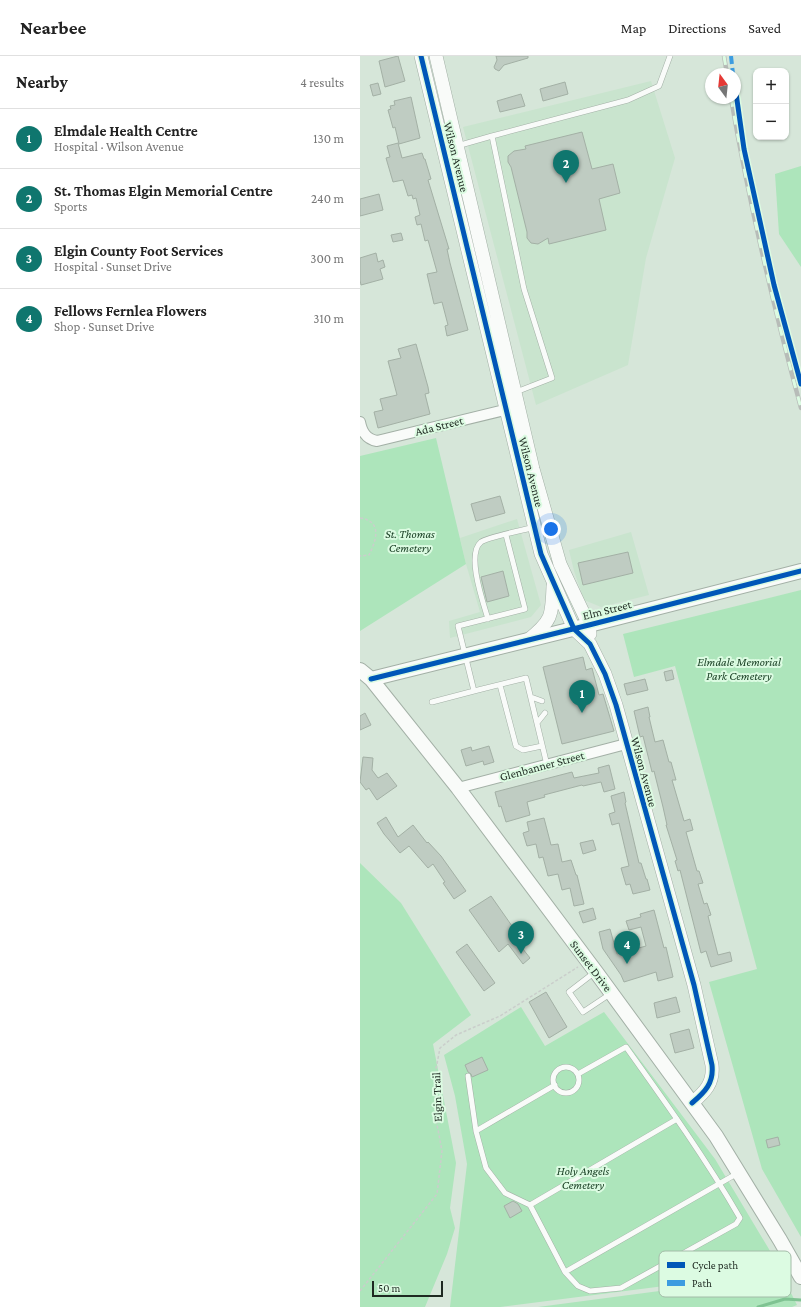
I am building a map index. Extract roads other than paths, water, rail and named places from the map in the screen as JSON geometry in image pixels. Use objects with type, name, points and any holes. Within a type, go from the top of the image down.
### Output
[{"type":"main road","name":"Elm Street","points":[[371,679],[801,571]]},
{"type":"main road","name":"Sunset Drive","points":[[360,670],[371,679],[458,788],[692,1102],[739,1172],[786,1251]]},
{"type":"main road","name":"Sunset Drive","points":[[791,1260],[801,1277]]},
{"type":"street","name":"Wilson Avenue","points":[[421,56],[482,280],[516,392],[535,527],[541,554],[574,629],[590,644],[605,674],[616,705],[694,985],[713,1073],[709,1085],[692,1102]]},
{"type":"street","name":"Wilson Avenue","points":[[436,56],[456,146],[506,409],[560,564],[589,625],[590,644]]},
{"type":"street","name":"Ada Street","points":[[361,426],[368,438],[377,441],[519,406]]},
{"type":"street","points":[[528,640],[542,629],[549,619],[553,582]]},
{"type":"street","name":"Glenbanner Street","points":[[458,788],[626,744]]},
{"type":"lane","points":[[456,146],[628,100],[659,86],[670,56]]},
{"type":"lane","points":[[492,136],[524,289],[552,378],[516,392]]},
{"type":"lane","points":[[488,619],[475,567],[478,546],[481,542],[489,538],[535,527]]},
{"type":"lane","points":[[474,691],[458,626],[525,609],[506,535]]},
{"type":"lane","points":[[432,702],[526,678],[547,765]]},
{"type":"lane","points":[[500,685],[516,746],[524,750],[542,746]]},
{"type":"lane","points":[[531,697],[542,701]]},
{"type":"lane","points":[[537,723],[546,713]]},
{"type":"lane","points":[[592,966],[569,992],[583,1012],[611,993]]},
{"type":"lane","points":[[578,1074],[626,1047],[677,1119],[720,1184],[740,1218],[736,1224],[687,1251]]},
{"type":"lane","points":[[562,1068],[571,1068],[578,1074],[579,1083],[575,1090],[566,1094],[558,1090],[553,1083],[555,1074],[562,1068]]},
{"type":"lane","points":[[468,1076],[476,1131],[486,1168],[506,1193],[530,1204],[565,1272],[578,1286],[590,1291],[621,1288],[659,1267]]},
{"type":"lane","points":[[476,1131],[555,1085]]},
{"type":"lane","points":[[530,1204],[677,1119]]},
{"type":"lane","points":[[565,1272],[739,1172]]},
{"type":"waterway","points":[[758,1307],[785,1299],[801,1300]]},
{"type":"railway","points":[[724,56],[726,68]]},
{"type":"railway","points":[[732,104],[762,253],[801,408]]},
{"type":"place","name":"St. Thomas Elgin Memorial Centre","points":[[566,183]]},
{"type":"place","name":"Elmdale Health Centre","points":[[582,713]]},
{"type":"place","name":"Elgin County Foot Services","points":[[521,954]]},
{"type":"place","name":"Fellows Fernlea Flowers","points":[[627,964]]},
{"type":"park label","name":"St. Thomas Cemetery","points":[[410,541]]},
{"type":"park label","name":"Elmdale Memorial Park Cemetery","points":[[739,669]]},
{"type":"park label","name":"Holy Angels Cemetery","points":[[583,1178]]}]
